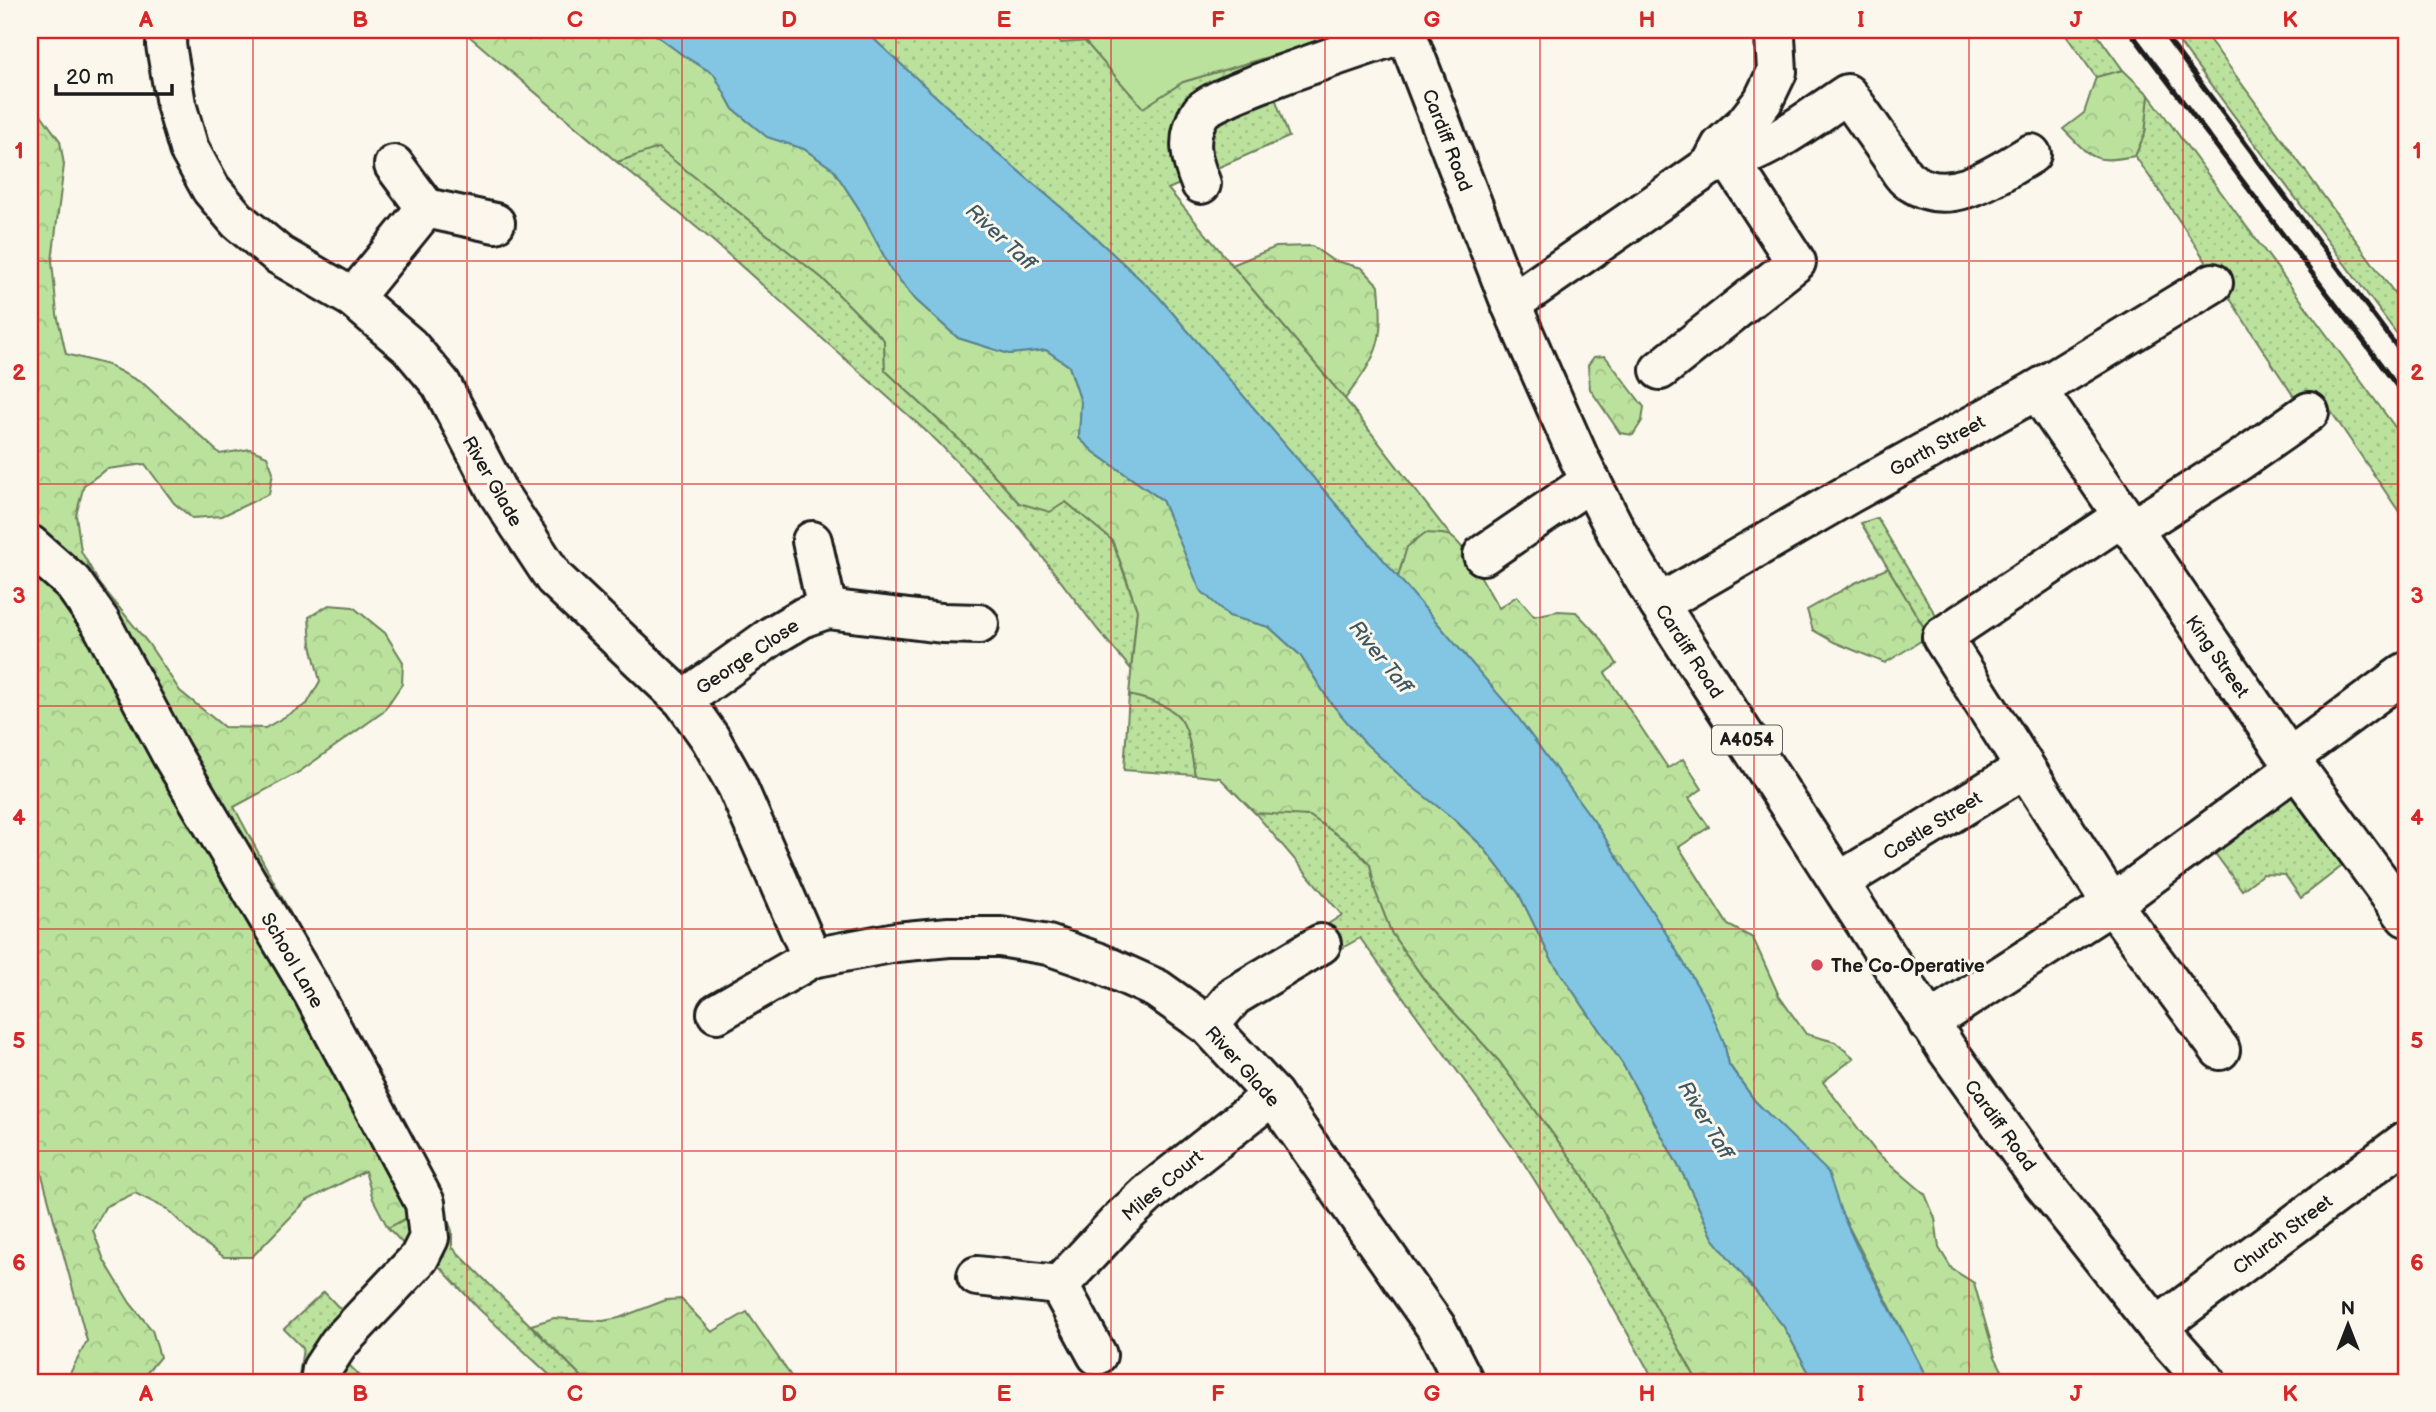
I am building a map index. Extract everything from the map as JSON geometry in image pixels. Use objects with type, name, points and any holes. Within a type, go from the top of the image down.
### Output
[{"type":"street","name":"River Glade","points":[[167,30],[166,45],[176,104],[189,149],[211,189],[238,221],[279,255],[354,298],[409,346],[441,384],[498,493],[554,578],[683,700],[710,738],[737,786],[812,958]]},
{"type":"street","points":[[1660,370],[1796,262],[1721,164],[1721,146],[1745,124],[1763,101],[1777,72],[1775,37],[1772,30]]},
{"type":"street","points":[[1201,184],[1192,165],[1190,142],[1202,110],[1231,94],[1405,31]]},
{"type":"street","name":"Cardiff Road","points":[[1405,31],[1511,303],[1618,535],[1659,604],[1928,1023],[2039,1178],[2157,1326],[2206,1382]]},
{"type":"street","points":[[1511,303],[1721,164],[1788,133],[1847,93],[1908,181],[1925,190],[1946,192],[1968,187],[1989,179],[2031,154]]},
{"type":"street","points":[[394,165],[426,208],[495,223]]},
{"type":"street","points":[[354,298],[426,208]]},
{"type":"street","name":"Garth Street","points":[[1659,604],[1849,494],[2037,390],[2213,283]]},
{"type":"street","name":"King Street","points":[[2037,390],[2292,763],[2406,917]]},
{"type":"street","points":[[2220,1050],[2112,904],[1942,637],[2126,523],[2239,461],[2309,412]]},
{"type":"street","points":[[1483,555],[1591,481]]},
{"type":"street","points":[[811,541],[827,609]]},
{"type":"street","name":"School Lane","points":[[30,545],[72,582],[101,623],[171,754],[313,993],[425,1203],[429,1238],[419,1258],[339,1343],[322,1369],[320,1382]]},
{"type":"street","name":"George Close","points":[[683,700],[772,636],[804,617],[827,609],[942,623],[979,624]]},
{"type":"street","points":[[1928,1023],[2112,904],[2406,672]]},
{"type":"street","name":"Castle Street","points":[[1839,882],[2025,768]]},
{"type":"street","name":"River Glade","points":[[717,1013],[812,958],[949,937],[1000,937],[1048,945],[1097,962],[1157,989],[1209,1026],[1273,1095],[1436,1327],[1464,1382]]},
{"type":"street","points":[[1209,1026],[1234,996],[1321,944]]},
{"type":"street","name":"Miles Court","points":[[1059,1285],[1149,1193],[1273,1095]]},
{"type":"street","name":"Church Street","points":[[2157,1326],[2401,1155]]},
{"type":"street","points":[[977,1276],[1059,1285],[1097,1355]]},
{"type":"green space","points":[[462,30],[649,30],[714,74],[733,109],[767,136],[804,149],[833,169],[858,207],[892,271],[916,300],[958,338],[1009,354],[1046,350],[1069,366],[1081,402],[1079,438],[1094,452],[1162,500],[1182,544],[1229,616],[1269,627],[1300,655],[1330,702],[1483,847],[1519,894],[1551,959],[1622,1063],[1686,1180],[1713,1238],[1784,1327],[1814,1382],[1698,1382],[1581,1172],[1499,1061],[1427,983],[1392,934],[1375,890],[1370,864],[1348,842],[1310,816],[1255,813],[1220,778],[1195,775],[1186,729],[1181,719],[1163,706],[1129,695],[1137,610],[1112,540],[1066,502],[1050,512],[1019,503],[979,458],[885,370],[884,340],[822,278],[658,148],[617,162]]},
{"type":"green space","points":[[864,30],[1075,30],[1143,107],[1183,82],[1276,54],[1290,73],[1273,92],[1289,137],[1168,189],[1345,399],[1450,535],[1426,536],[1413,542],[1408,547],[1398,577],[1158,296]]},
{"type":"green space","points":[[1048,30],[1090,30],[1089,41],[1061,43]]},
{"type":"green space","points":[[1075,30],[1359,30],[1183,82],[1143,108]]},
{"type":"green space","points":[[2062,30],[2094,30],[2123,70],[2096,77]]},
{"type":"green space","points":[[2170,30],[2202,30],[2220,54],[2406,309],[2406,346]]},
{"type":"green space","points":[[2123,70],[2149,95],[2145,133],[2135,156],[2110,159],[2094,157],[2063,129],[2084,113],[2096,77]]},
{"type":"green space","points":[[2149,95],[2406,442],[2406,522],[2328,407],[2314,402],[2299,404],[2135,156],[2145,133]]},
{"type":"green space","points":[[30,99],[60,141],[64,165],[52,261],[57,314],[66,354],[108,365],[144,384],[220,454],[250,449],[267,456],[273,472],[269,494],[222,516],[192,518],[174,503],[145,464],[107,469],[84,485],[76,515],[81,551],[99,583],[148,643],[180,691],[224,727],[265,728],[307,704],[320,681],[311,645],[309,617],[329,605],[353,607],[385,633],[403,662],[402,684],[383,712],[299,772],[234,807],[370,1063],[409,1217],[388,1228],[373,1199],[365,1171],[306,1201],[252,1257],[224,1257],[197,1238],[167,1209],[135,1193],[105,1207],[93,1230],[104,1260],[130,1303],[152,1330],[160,1357],[145,1375],[123,1382],[30,1382],[30,1374],[66,1381],[87,1341],[37,1157],[30,1156]]},
{"type":"green space","points":[[658,147],[822,278],[884,340],[885,370],[979,458],[1019,503],[1066,502],[1112,540],[1137,610],[1131,669],[1021,529],[937,441],[712,240],[617,162]]},
{"type":"green space","points":[[1312,246],[1332,260],[1362,268],[1379,286],[1381,322],[1377,347],[1345,399],[1232,265],[1276,247]]},
{"type":"green space","points":[[1605,356],[1644,407],[1642,421],[1633,435],[1620,433],[1590,389],[1588,365],[1594,357]]},
{"type":"green space","points":[[1877,518],[1941,624],[1929,636],[1861,523]]},
{"type":"green space","points":[[1425,533],[1444,534],[1460,545],[1499,608],[1517,596],[1534,616],[1558,611],[1576,612],[1600,637],[1617,664],[1605,673],[1668,768],[1683,759],[1702,789],[1689,798],[1709,827],[1679,847],[1728,925],[1753,938],[1779,996],[1806,1034],[1835,1042],[1854,1058],[1823,1082],[1876,1152],[1925,1194],[1935,1218],[1939,1248],[1952,1269],[1974,1283],[1995,1357],[2008,1382],[1929,1382],[1841,1212],[1787,1134],[1755,1101],[1729,1064],[1724,1043],[1707,1002],[1596,824],[1516,715],[1398,577],[1407,547]]},
{"type":"green space","points":[[1888,568],[1929,636],[1885,663],[1834,642],[1813,630],[1807,610]]},
{"type":"green space","points":[[1129,695],[1163,706],[1181,719],[1189,741],[1195,775],[1124,770]]},
{"type":"green space","points":[[2296,768],[2360,852],[2301,898],[2285,875],[2263,874],[2242,890],[2203,837]]},
{"type":"green space","points":[[1255,813],[1310,816],[1348,842],[1370,864],[1375,890],[1392,934],[1427,983],[1499,1061],[1581,1172],[1698,1382],[1655,1382],[1601,1286],[1520,1157],[1360,938],[1330,955],[1317,931],[1342,915]]},
{"type":"green space","points":[[439,1197],[452,1231],[452,1247],[587,1382],[557,1382],[479,1309],[438,1265],[343,1359],[366,1382],[298,1382],[303,1348],[284,1329],[324,1292],[345,1314],[409,1250],[388,1228]]},
{"type":"green space","points":[[681,1299],[712,1332],[747,1312],[795,1382],[587,1382],[531,1325],[554,1318],[603,1321],[619,1318],[666,1300]]},
{"type":"water","name":"River Taff","points":[[649,30],[864,30],[1158,296],[1516,715],[1596,824],[1707,1002],[1724,1043],[1729,1065],[1755,1101],[1828,1172],[1841,1212],[1857,1247],[1929,1382],[1814,1382],[1784,1327],[1713,1238],[1686,1180],[1622,1063],[1551,959],[1519,894],[1483,847],[1363,741],[1330,702],[1300,655],[1269,627],[1229,616],[1200,590],[1162,500],[1094,452],[1079,438],[1081,402],[1069,366],[1046,350],[1009,354],[958,338],[916,300],[892,271],[858,207],[833,169],[804,149],[767,137],[733,109],[714,74]]},
{"type":"railway","points":[[2129,30],[2406,398]]},
{"type":"railway","points":[[2161,30],[2406,359]]},
{"type":"place","name":"The Co-Operative","points":[[1817,965]]}]
